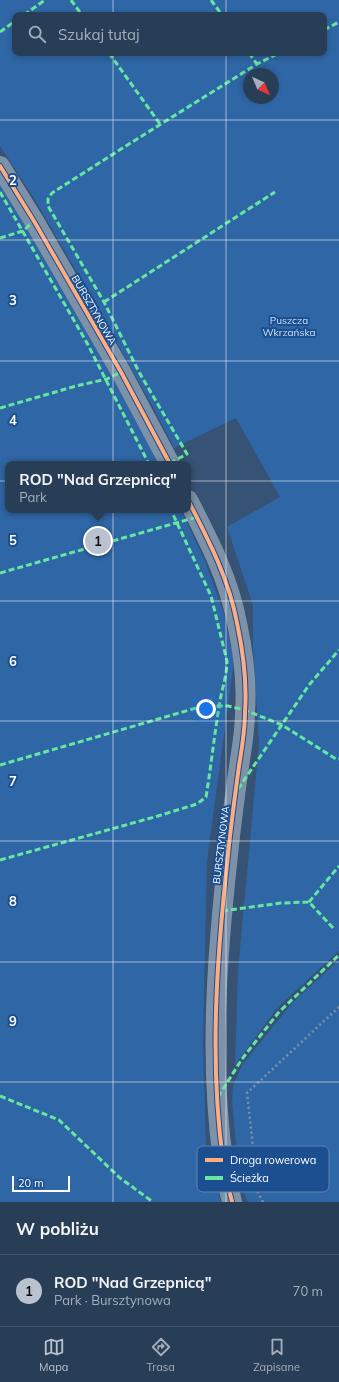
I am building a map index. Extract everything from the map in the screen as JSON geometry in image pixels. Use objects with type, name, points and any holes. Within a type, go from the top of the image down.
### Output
[{"type":"street","name":"BURSZTYNOWA","points":[[0,166],[34,221],[120,372],[168,461]]},
{"type":"street","name":"BURSZTYNOWA","points":[[191,506],[209,540],[225,582],[237,621],[246,697],[245,726],[228,854],[219,950],[216,1028],[217,1099],[221,1146]]},
{"type":"street","name":"BURSZTYNOWA","points":[[230,1192],[232,1202]]},
{"type":"path","points":[[253,1146],[247,1093],[339,1007]]},
{"type":"path","points":[[258,1192],[263,1202]]},
{"type":"green space","name":"Puszcza Wkrzańska","points":[[0,0],[339,0],[339,951],[278,1007],[235,1065],[238,970],[259,743],[253,646],[253,605],[227,527],[280,497],[236,418],[174,448],[153,407],[35,200],[0,146]]},
{"type":"green space","points":[[0,184],[63,287],[157,461],[5,461],[5,513],[182,513],[205,561],[224,614],[234,661],[207,861],[203,1042],[206,1146],[197,1146],[197,1192],[218,1192],[221,1202],[0,1202]]},
{"type":"green space","points":[[339,960],[339,1202],[248,1202],[243,1192],[329,1192],[329,1146],[236,1146],[232,1100],[233,1086],[242,1065],[292,1003]]},
{"type":"marked path","points":[[28,12],[45,0]]},
{"type":"marked path","points":[[71,0],[80,12]]},
{"type":"marked path","points":[[211,0],[220,12]]},
{"type":"marked path","points":[[327,28],[339,22]]},
{"type":"marked path","points":[[0,32],[12,23]]},
{"type":"marked path","points":[[111,56],[160,124]]},
{"type":"marked path","points":[[251,56],[257,64]]},
{"type":"marked path","points":[[174,461],[187,454],[139,372],[104,302],[48,206],[48,199],[52,193],[129,144],[257,64],[273,56]]},
{"type":"marked path","points":[[0,192],[87,343],[147,461]]},
{"type":"marked path","points":[[104,302],[275,192]]},
{"type":"marked path","points":[[0,238],[23,231],[34,221]]},
{"type":"marked path","points":[[0,408],[76,386],[107,379],[121,372]]},
{"type":"marked path","points":[[0,860],[158,816],[197,804],[206,797],[227,661],[211,596],[172,513]]},
{"type":"marked path","points":[[0,573],[197,517]]},
{"type":"marked path","points":[[238,789],[309,685],[339,650]]},
{"type":"marked path","points":[[0,765],[203,706],[228,706],[245,710],[282,725],[336,759],[339,759]]},
{"type":"marked path","points":[[309,902],[339,866]]},
{"type":"marked path","points":[[222,911],[281,903],[309,902],[334,929]]},
{"type":"marked path","points":[[218,1097],[242,1059],[279,1012],[339,955]]},
{"type":"marked path","points":[[0,1096],[59,1120],[120,1178],[153,1202]]},
{"type":"cycle path","points":[[0,166],[34,221],[121,372],[168,461]]},
{"type":"cycle path","points":[[191,506],[210,544],[229,591],[239,634],[245,679],[244,732],[233,810],[224,893],[216,1007],[216,1084],[222,1146]]},
{"type":"cycle path","points":[[230,1192],[232,1202]]},
{"type":"place","name":"ROD \"Nad Grzepnicą\"","points":[[98,541]]}]
